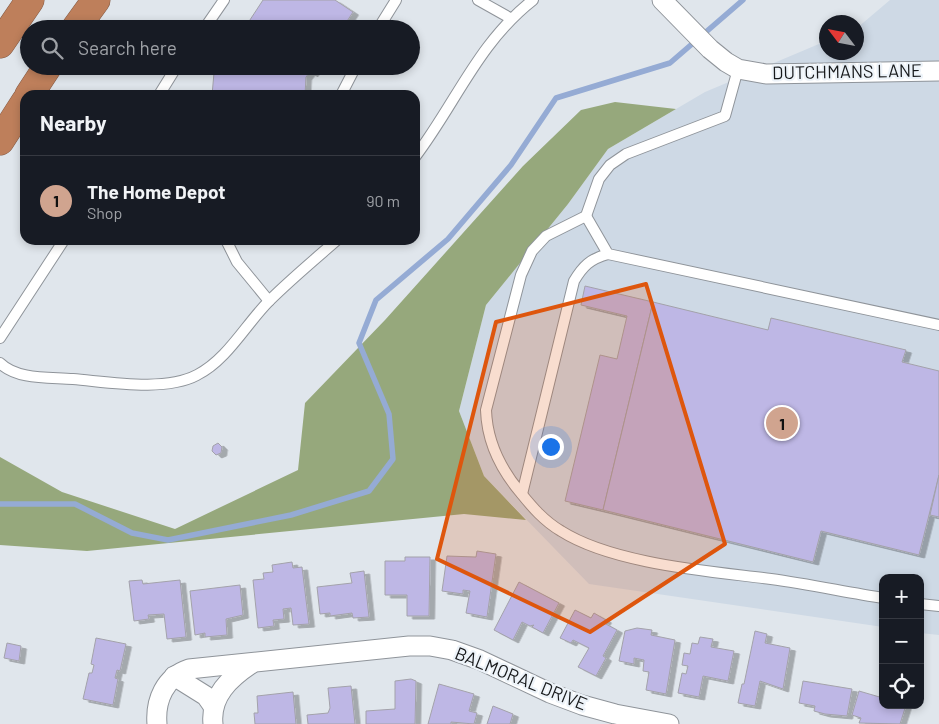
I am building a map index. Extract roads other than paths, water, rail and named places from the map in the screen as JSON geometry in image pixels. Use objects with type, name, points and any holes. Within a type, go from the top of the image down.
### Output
[{"type":"highway","points":[[0,44],[30,0]]},
{"type":"highway","points":[[81,20],[96,0]]},
{"type":"highway","points":[[32,90],[42,75]]},
{"type":"highway","points":[[0,141],[20,110]]},
{"type":"street","name":"DUTCHMANS LANE","points":[[663,1],[710,50],[732,66],[766,74],[939,70]]},
{"type":"street","name":"BALMORAL DRIVE","points":[[174,676],[189,669],[409,646],[430,646],[452,650],[480,660],[550,693],[582,705],[615,714],[669,724]]},
{"type":"street","points":[[213,715],[222,689],[236,674],[252,663]]},
{"type":"street","points":[[158,724],[156,711],[160,694],[174,676],[206,696],[213,715]]},
{"type":"lane","points":[[210,20],[224,0]]},
{"type":"lane","points":[[384,20],[396,0]]},
{"type":"lane","points":[[478,0],[510,18]]},
{"type":"lane","points":[[420,150],[431,136],[480,56],[510,18],[532,0]]},
{"type":"lane","points":[[732,66],[725,116],[626,154],[610,165],[600,179],[586,216],[546,236],[532,251],[521,275],[486,410],[486,426],[492,448],[501,467],[539,514],[561,532],[597,548],[620,555],[879,597]]},
{"type":"lane","points":[[161,90],[171,75]]},
{"type":"lane","points":[[344,90],[351,75]]},
{"type":"lane","points":[[586,216],[608,254]]},
{"type":"lane","points":[[0,338],[61,245]]},
{"type":"lane","points":[[228,245],[236,262],[269,301]]},
{"type":"lane","points":[[0,363],[14,373],[34,376],[146,384],[177,382],[197,375],[214,363],[269,301],[331,245]]},
{"type":"lane","points":[[522,494],[574,281],[582,268],[592,259],[608,254],[939,325]]},
{"type":"lane","points":[[924,604],[939,606]]},
{"type":"waterway","points":[[0,504],[75,504],[132,533],[168,540],[291,515],[369,491],[393,459],[389,414],[359,343],[376,300],[448,239],[511,165],[556,98],[670,63],[743,0]]},
{"type":"place","name":"The Home Depot","points":[[782,423]]}]
